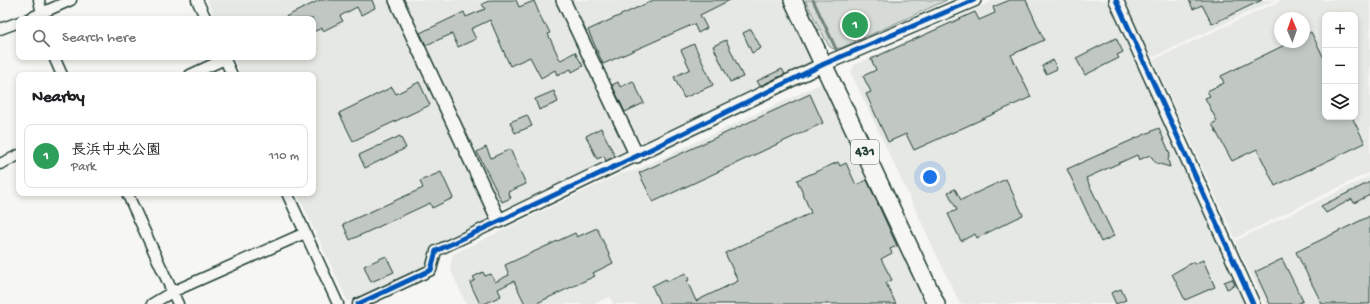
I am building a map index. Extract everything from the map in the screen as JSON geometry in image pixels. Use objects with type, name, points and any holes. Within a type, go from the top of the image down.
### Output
[{"type":"highway","name":"431","points":[[793,0],[936,304]]},
{"type":"street","points":[[39,0],[43,16],[71,0]]},
{"type":"street","points":[[198,0],[205,16]]},
{"type":"street","points":[[396,0],[499,221]]},
{"type":"street","points":[[563,0],[637,156]]},
{"type":"street","points":[[358,304],[431,270],[436,251],[637,156],[824,64],[974,0]]},
{"type":"street","points":[[1116,0],[1253,304]]},
{"type":"street","points":[[0,29],[16,23]]},
{"type":"street","points":[[55,60],[61,72]]},
{"type":"street","points":[[196,72],[221,60]]},
{"type":"street","points":[[226,60],[231,72]]},
{"type":"street","points":[[0,164],[16,156]]},
{"type":"street","points":[[128,196],[178,304]]},
{"type":"street","points":[[288,196],[338,304]]},
{"type":"street","points":[[152,304],[172,292],[305,233]]},
{"type":"shaded area","points":[[207,0],[388,0],[491,220],[431,247],[427,266],[348,302],[298,196],[316,196],[316,72],[240,72],[234,60],[316,60],[316,16],[215,16]]},
{"type":"shaded area","points":[[403,0],[558,0],[625,143],[626,151],[622,158],[519,205],[509,207],[502,206],[496,199]]},
{"type":"shaded area","points":[[572,0],[789,0],[817,57],[812,67],[653,143],[643,142],[635,136]]},
{"type":"shaded area","points":[[805,0],[947,0],[841,48],[833,49],[829,46]]},
{"type":"shaded area","points":[[995,0],[1108,0],[1251,304],[960,304],[851,73],[854,65]]},
{"type":"shaded area","points":[[1123,0],[1275,0],[1151,58]]},
{"type":"shaded area","points":[[1282,0],[1370,0],[1370,172],[1235,238],[1153,60]]},
{"type":"shaded area","points":[[820,84],[829,87],[930,304],[613,304],[610,297],[593,304],[466,304],[450,268],[453,254],[620,174],[636,170]]},
{"type":"shaded area","points":[[1370,176],[1370,304],[1265,304],[1235,241]]},
{"type":"building","points":[[320,0],[372,0],[375,8],[361,15],[357,7],[340,16],[343,21],[323,31],[322,28],[316,31],[316,16],[287,16]]},
{"type":"building","points":[[491,0],[516,0],[519,7],[534,1],[544,25],[546,25],[550,33],[548,34],[559,58],[561,60],[575,52],[583,66],[572,72],[571,69],[557,75],[555,70],[541,78],[530,57],[510,66],[490,20],[471,29],[476,39],[458,47],[452,34],[426,45],[420,33],[464,12],[466,17],[485,9],[482,4]]},
{"type":"building","points":[[654,0],[730,0],[700,15],[707,28],[698,33],[694,24],[603,64],[588,30]]},
{"type":"building","points":[[1010,0],[1026,0],[1044,40],[1011,55],[1031,97],[914,150],[906,134],[888,142],[866,94],[871,92],[863,76],[876,70],[871,59],[975,12],[979,20],[995,13],[993,7]]},
{"type":"building","points":[[1189,0],[1262,0],[1212,24],[1202,5],[1193,9]]},
{"type":"building","points":[[751,29],[761,48],[752,53],[743,33]]},
{"type":"building","points":[[1310,33],[1322,54],[1322,120],[1354,120],[1365,143],[1275,186],[1257,149],[1232,161],[1212,124],[1217,121],[1205,98],[1210,96],[1207,91],[1224,83],[1221,76],[1279,48],[1310,48]]},
{"type":"building","points":[[1116,38],[1123,52],[1117,55],[1119,58],[1085,75],[1076,58]]},
{"type":"building","points":[[726,40],[743,77],[730,82],[713,46]]},
{"type":"building","points":[[694,44],[713,85],[684,98],[674,77],[690,69],[681,50]]},
{"type":"building","points":[[1053,60],[1057,69],[1046,74],[1042,66]]},
{"type":"building","points":[[782,69],[785,74],[760,86],[757,81]]},
{"type":"building","points":[[633,81],[644,103],[625,112],[612,85],[618,82],[620,87]]},
{"type":"building","points":[[419,82],[430,105],[353,141],[339,113],[392,87],[396,94]]},
{"type":"building","points":[[554,91],[558,102],[539,110],[535,99]]},
{"type":"building","points":[[810,94],[823,123],[653,202],[639,173]]},
{"type":"building","points":[[527,115],[532,126],[515,133],[510,122]]},
{"type":"building","points":[[601,128],[615,156],[606,161],[604,156],[597,159],[586,136]]},
{"type":"building","points":[[1159,128],[1170,154],[1168,160],[1170,167],[1156,163],[1150,155],[1139,160],[1137,155],[1086,178],[1114,236],[1101,242],[1067,169]]},
{"type":"building","points":[[400,136],[406,148],[365,168],[359,155]]},
{"type":"building","points":[[486,147],[491,158],[510,149],[526,184],[508,192],[511,198],[502,202],[477,152]]},
{"type":"building","points":[[838,162],[840,166],[846,163],[856,185],[867,180],[897,246],[890,249],[892,253],[881,259],[892,280],[886,283],[896,304],[660,304],[652,286],[666,279],[667,281],[686,273],[689,280],[687,281],[696,301],[738,281],[725,253],[811,213],[797,180]]},
{"type":"building","points":[[441,172],[453,198],[432,208],[430,203],[350,240],[343,224],[423,188],[420,181]]},
{"type":"building","points":[[1006,179],[1023,215],[977,238],[975,234],[961,241],[948,214],[957,210],[948,192],[955,189],[961,200]]},
{"type":"building","points":[[1370,182],[1370,195],[1354,203],[1352,199],[1326,213],[1321,206]]},
{"type":"building","points":[[1370,216],[1370,304],[1322,304],[1296,252]]},
{"type":"building","points":[[597,228],[613,263],[593,273],[595,276],[535,304],[525,304],[514,281],[498,289],[501,296],[484,304],[480,304],[470,283],[475,280],[473,277],[483,272],[485,276],[491,274],[495,282],[509,275],[505,265],[575,233],[577,237]]},
{"type":"building","points":[[386,256],[394,272],[371,282],[364,266]]},
{"type":"building","points":[[1282,259],[1303,301],[1297,304],[1270,304],[1255,272]]},
{"type":"building","points":[[1203,260],[1215,287],[1185,300],[1172,274],[1193,262],[1194,264]]},
{"type":"building","points":[[1232,279],[1235,285],[1227,289],[1224,282]]},
{"type":"building","points":[[1121,289],[1126,300],[1116,304],[1111,293]]},
{"type":"waterway","points":[[813,0],[836,49]]},
{"type":"cycle path","points":[[358,304],[431,270],[436,251],[637,156],[824,64],[974,0]]},
{"type":"cycle path","points":[[1116,0],[1253,304]]},
{"type":"place","name":"長浜中央公園","points":[[855,25]]}]
